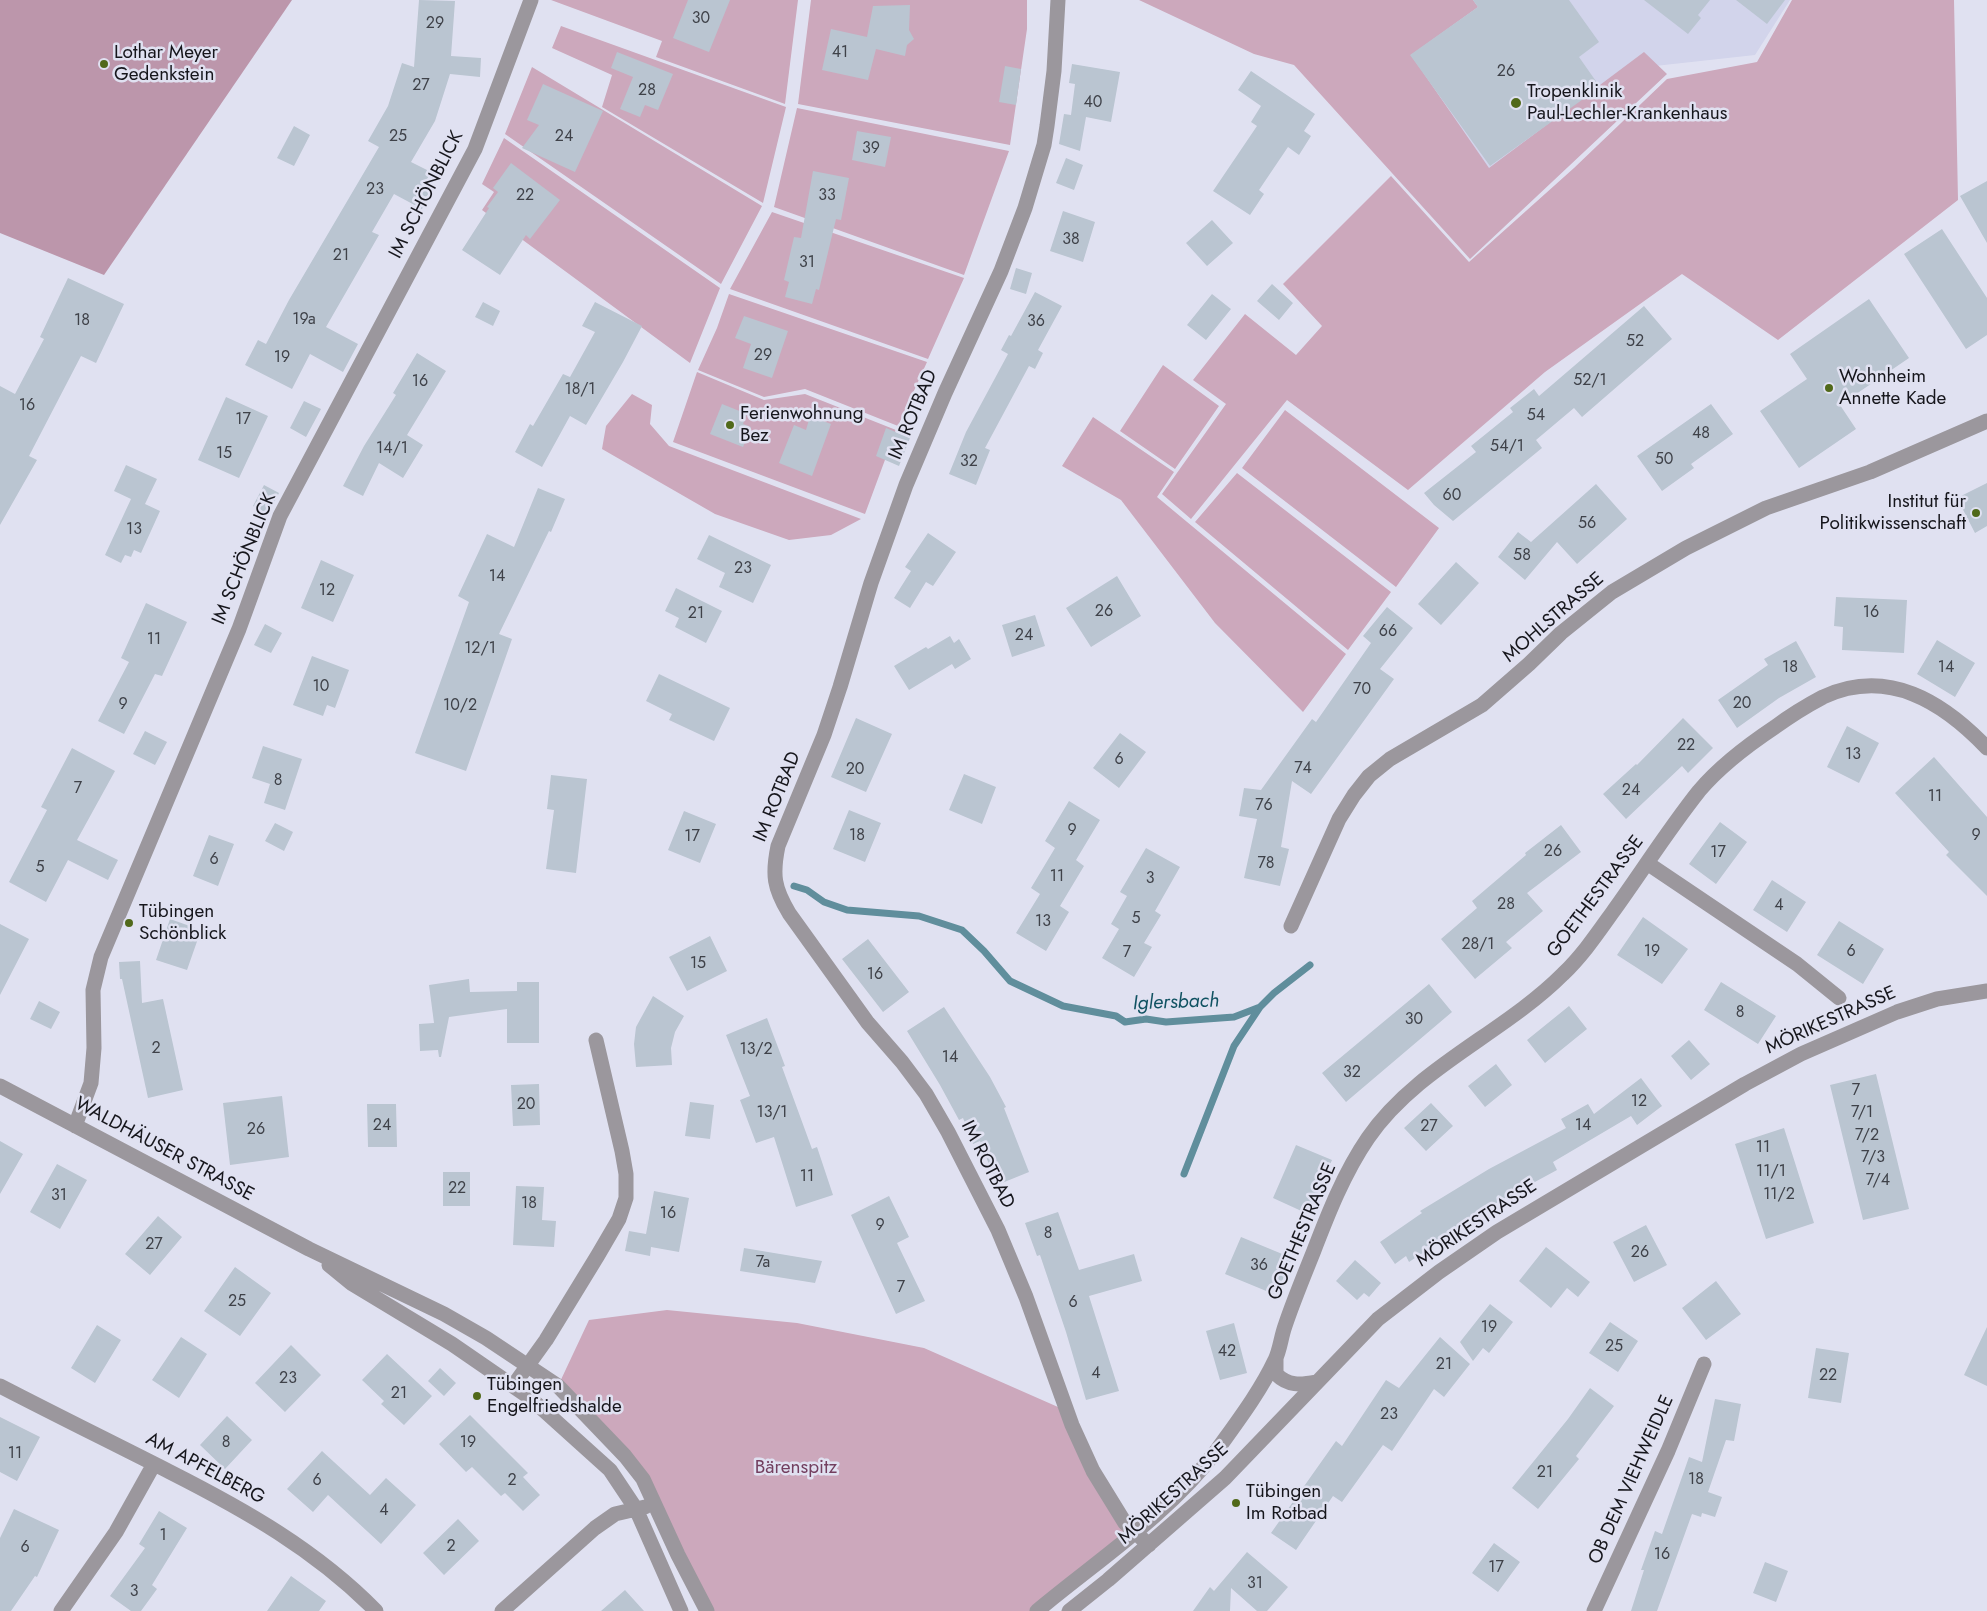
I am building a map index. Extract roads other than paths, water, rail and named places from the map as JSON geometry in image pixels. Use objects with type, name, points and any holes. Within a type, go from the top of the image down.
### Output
[{"type":"street","name":"IM SCHÖNBLICK","points":[[75,1126],[91,1083],[94,1048],[93,990],[104,949],[240,629],[280,516],[475,149],[531,0]]},
{"type":"street","name":"IM ROTBAD","points":[[1058,6],[1054,71],[1044,145],[1025,208],[1006,258],[918,457],[888,532],[824,735],[778,846],[774,865],[774,881],[780,898],[789,913],[868,1023],[902,1062],[926,1094],[948,1132],[1001,1238],[1026,1297],[1081,1447],[1093,1471],[1125,1523],[1149,1545]]},
{"type":"street","name":"MOHLSTRASSE","points":[[1291,926],[1339,819],[1369,776],[1390,759],[1482,705],[1567,628],[1612,592],[1686,548],[1766,508],[1870,472],[1987,421]]},
{"type":"street","name":"GOETHESTRASSE","points":[[1136,1532],[1196,1476],[1217,1450],[1260,1386],[1276,1358],[1287,1321],[1336,1195],[1368,1138],[1386,1115],[1406,1095],[1440,1068],[1536,999],[1566,972],[1596,936],[1702,788],[1727,763],[1777,725],[1799,711],[1826,696],[1854,688],[1884,687],[1913,693],[1935,704],[1956,718],[1987,748]]},
{"type":"street","points":[[1648,863],[1797,964],[1839,998]]},
{"type":"street","name":"MÖRIKESTRASSE","points":[[1069,1611],[1226,1478],[1378,1319],[1439,1272],[1497,1232],[1745,1084],[1830,1040],[1897,1012],[1937,999],[1987,990]]},
{"type":"street","points":[[513,1386],[562,1316],[619,1219],[626,1198],[626,1174],[622,1152],[596,1040]]},
{"type":"street","name":"WALDHÄUSER STRASSE","points":[[0,1086],[308,1249],[444,1314],[486,1338],[558,1386],[625,1456],[643,1479],[707,1611]]},
{"type":"street","name":"WALDHÄUSER STRASSE","points":[[308,1249],[351,1283],[452,1344],[529,1397],[610,1470],[636,1509],[681,1611]]},
{"type":"street","points":[[1276,1358],[1276,1374],[1283,1381],[1294,1384],[1316,1382]]},
{"type":"street","name":"OB DEM VIEHWEIDLE","points":[[1594,1611],[1668,1451],[1704,1364]]},
{"type":"street","name":"AM APFELBERG","points":[[0,1386],[233,1504],[292,1541],[336,1574],[376,1611]]},
{"type":"street","points":[[61,1611],[116,1532],[154,1464]]},
{"type":"street","points":[[636,1509],[645,1495],[647,1486]]},
{"type":"street","points":[[502,1611],[594,1528],[615,1514],[646,1506],[657,1508]]},
{"type":"street","name":"MÖRIKESTRASSE","points":[[1037,1611],[1136,1532]]},
{"type":"waterway","name":"Iglersbach","points":[[794,886],[807,890],[824,902],[847,910],[919,916],[962,930],[984,951],[1010,981],[1063,1006],[1116,1016],[1125,1022],[1146,1019],[1166,1022],[1234,1017],[1260,1007],[1274,993],[1310,965]]},
{"type":"waterway","points":[[1184,1174],[1234,1046],[1260,1007]]},
{"type":"place","name":"Lothar Meyer Gedenkstein","points":[[104,64]]},
{"type":"place","name":"Tropenklinik Paul-Lechler-Krankenhaus","points":[[1516,103]]},
{"type":"place","name":"Wohnheim Annette Kade","points":[[1829,388]]},
{"type":"place","name":"Ferienwohnung Bez","points":[[730,425]]},
{"type":"place","name":"Institut für Politikwissenschaft","points":[[1976,513]]},
{"type":"place","name":"Tübingen Schönblick","points":[[129,923]]},
{"type":"place","name":"Tübingen Engelfriedshalde","points":[[477,1396]]},
{"type":"place","name":"Tübingen Im Rotbad","points":[[1236,1503]]},
{"type":"park label","name":"Bärenspitz","points":[[796,1468]]}]
